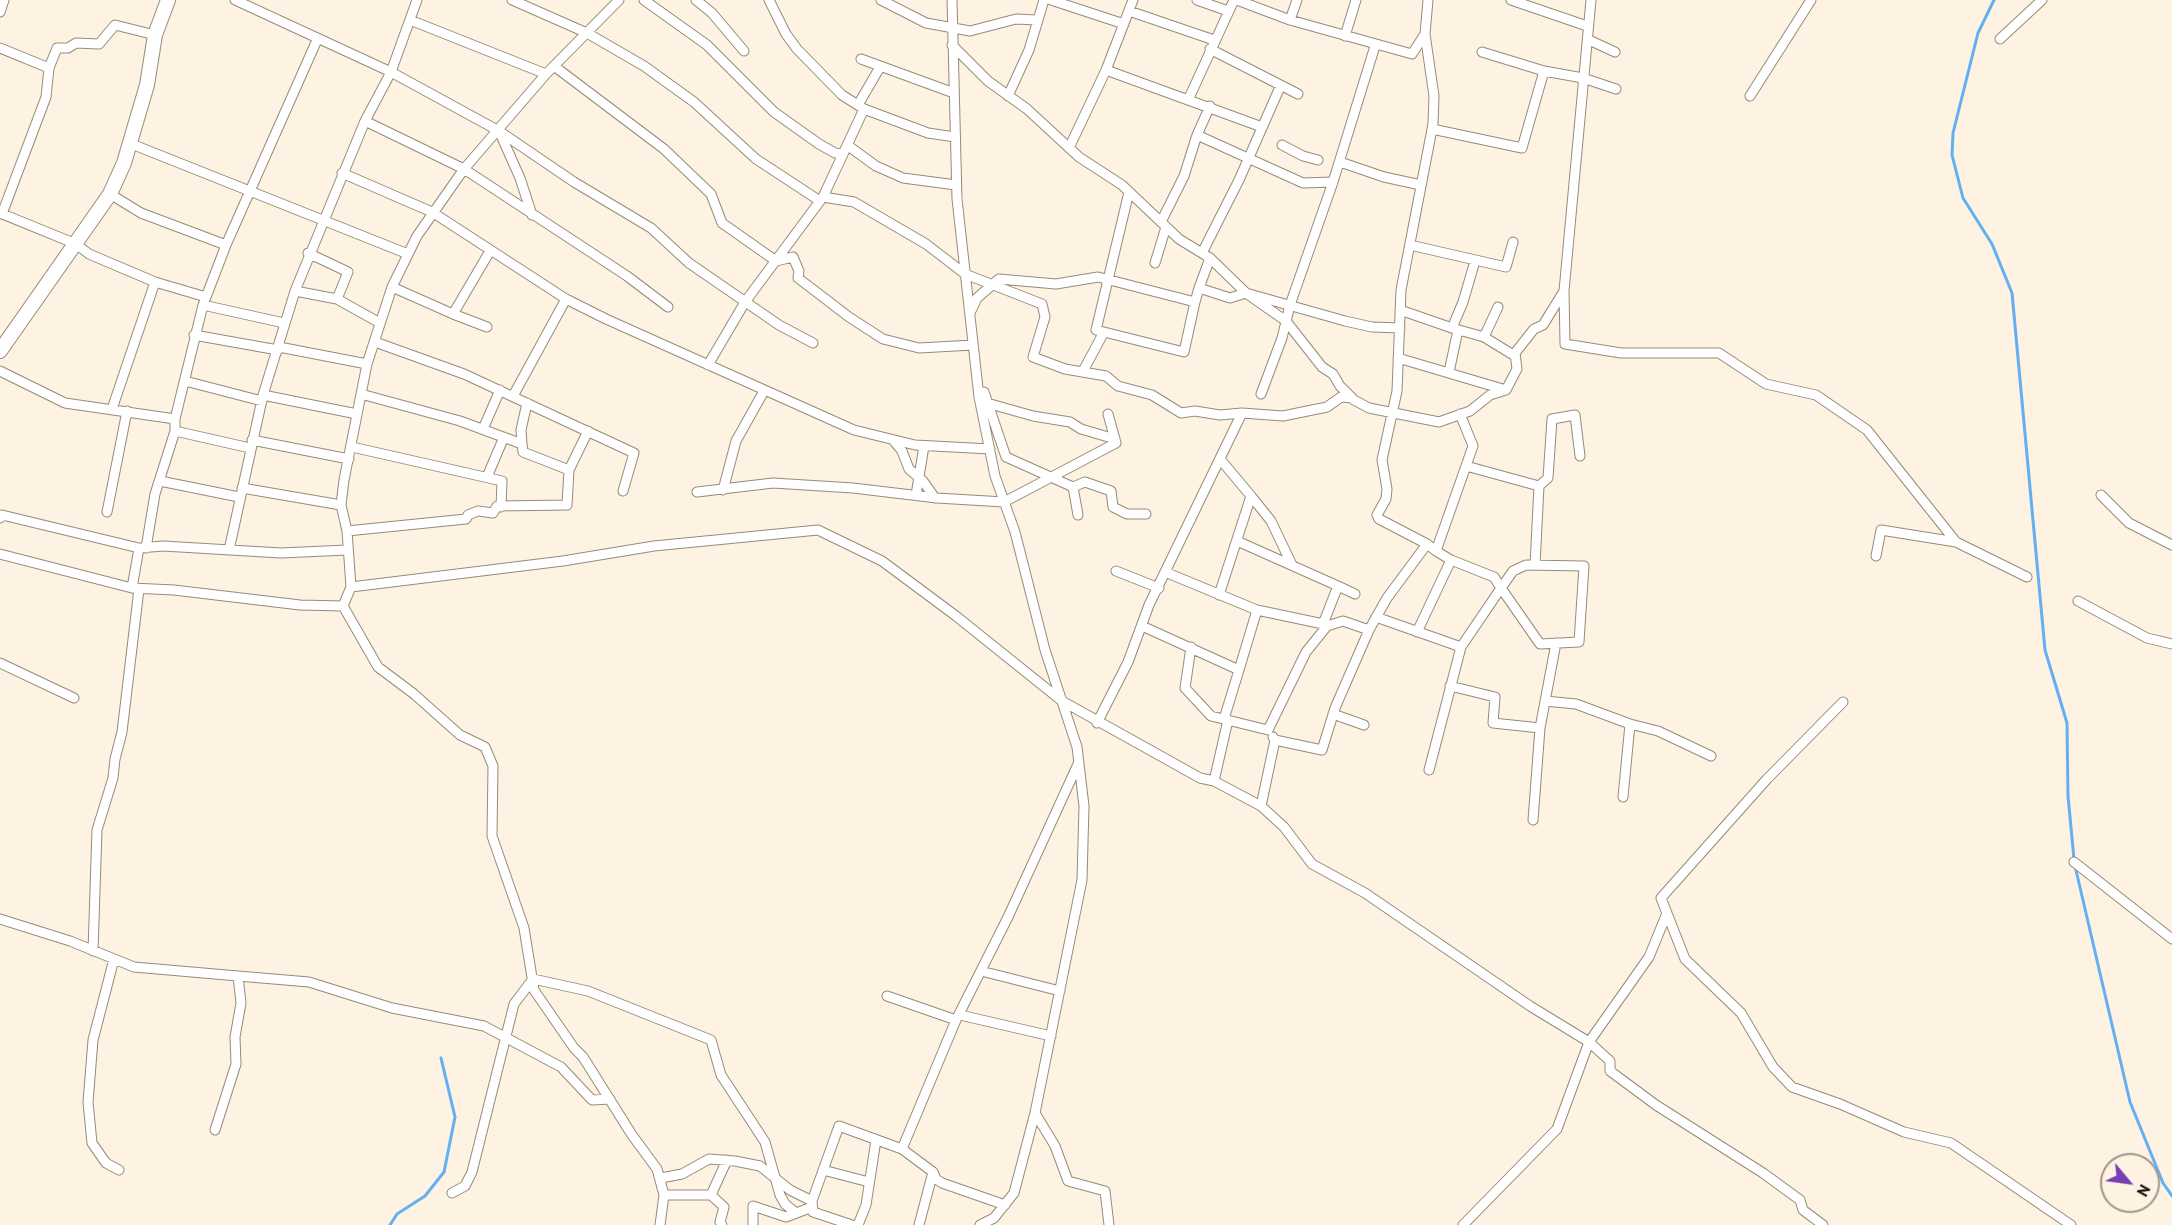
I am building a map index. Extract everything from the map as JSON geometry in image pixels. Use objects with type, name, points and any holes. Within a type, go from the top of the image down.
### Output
[{"type":"street","points":[[0,12],[4,0]]},
{"type":"street","points":[[0,351],[110,194],[147,85],[155,35],[168,0]]},
{"type":"street","points":[[235,0],[317,40],[391,72],[499,131],[574,182],[651,228],[689,263],[779,325],[813,343]]},
{"type":"street","points":[[229,550],[251,444],[284,323],[308,254],[365,121],[391,72],[417,0]]},
{"type":"street","points":[[513,0],[587,33],[644,66],[680,91],[756,159],[822,199],[854,202],[926,244],[965,274],[1042,304],[1045,317],[1033,357],[1065,369],[1106,376],[1118,386],[1152,395],[1181,413],[1283,416],[1327,407],[1341,397],[1352,398]]},
{"type":"street","points":[[343,606],[351,587],[347,531],[340,505],[367,364],[392,287],[432,212],[464,169],[554,66],[619,0]]},
{"type":"street","points":[[644,0],[707,45],[774,112],[835,153],[845,149]]},
{"type":"street","points":[[696,0],[712,12],[744,51]]},
{"type":"street","points":[[769,0],[786,34],[831,85],[861,107],[928,134],[955,137]]},
{"type":"street","points":[[881,0],[926,23],[970,31],[1016,19],[1037,20]]},
{"type":"street","points":[[952,0],[956,185],[969,314],[990,449],[1077,747],[1084,806],[1083,880],[1035,1113],[1014,1193],[994,1218],[980,1225]]},
{"type":"street","points":[[1008,96],[1029,50],[1044,0]]},
{"type":"street","points":[[1052,0],[1124,24]]},
{"type":"street","points":[[1070,148],[1107,70],[1133,0]]},
{"type":"street","points":[[1197,0],[1228,11]]},
{"type":"street","points":[[1189,98],[1235,0],[1290,20],[1375,46],[1412,54],[1425,34]]},
{"type":"street","points":[[1290,20],[1298,0]]},
{"type":"street","points":[[1345,36],[1356,0]]},
{"type":"street","points":[[1428,0],[1425,34],[1434,96],[1432,129],[1400,310],[1398,358],[1400,366],[1382,460],[1387,489],[1386,499],[1377,515],[1379,519],[1427,544],[1451,560],[1494,577],[1501,588],[1540,644],[1579,642],[1584,566],[1526,565],[1513,572],[1501,588],[1461,647],[1429,770]]},
{"type":"street","points":[[1511,0],[1587,26]]},
{"type":"street","points":[[1591,0],[1564,291],[1565,344],[1621,353],[1719,353],[1766,384],[1816,395],[1866,430],[1956,542]]},
{"type":"street","points":[[1750,96],[1811,0]]},
{"type":"street","points":[[2000,39],[2042,0]]},
{"type":"street","points":[[1129,11],[1212,45],[1280,87],[1298,94]]},
{"type":"street","points":[[410,20],[546,75]]},
{"type":"street","points":[[155,35],[115,25],[99,44],[76,43],[68,48],[57,48],[50,68],[46,97],[1,213],[76,244],[89,254],[155,282],[204,301],[284,323]]},
{"type":"street","points":[[93,951],[97,830],[113,778],[122,732],[135,589],[155,494],[174,431],[194,335],[204,301],[226,245],[317,40]]},
{"type":"street","points":[[1589,40],[1616,52]]},
{"type":"street","points":[[952,45],[988,81],[1027,109],[1070,148],[1129,192],[1164,225],[1206,255],[1246,294],[1286,321],[1314,358],[1333,375],[1352,398],[1369,408],[1439,422],[1470,411],[1490,395],[1506,390],[1517,369],[1515,356],[1534,329],[1543,325],[1564,291]]},
{"type":"street","points":[[1261,394],[1340,162],[1375,46]]},
{"type":"street","points":[[0,48],[50,68]]},
{"type":"street","points":[[1482,52],[1544,71],[1583,78],[1617,90]]},
{"type":"street","points":[[861,59],[954,93]]},
{"type":"street","points":[[554,66],[664,149],[711,195],[722,224],[777,261],[793,257],[799,271],[798,278],[883,339],[919,348],[973,345]]},
{"type":"street","points":[[708,365],[745,302],[822,199],[880,67]]},
{"type":"street","points":[[1107,70],[1189,98],[1262,127]]},
{"type":"street","points":[[1432,129],[1522,148],[1544,71]]},
{"type":"street","points":[[1129,192],[1096,330],[1184,352],[1206,255],[1280,87]]},
{"type":"street","points":[[1155,263],[1164,225],[1210,106]]},
{"type":"street","points":[[365,121],[464,169],[627,276],[668,308]]},
{"type":"street","points":[[499,131],[520,178],[532,215]]},
{"type":"street","points":[[1197,135],[1303,183],[1333,182]]},
{"type":"street","points":[[129,143],[250,189],[408,254]]},
{"type":"street","points":[[1282,145],[1318,160]]},
{"type":"street","points":[[845,149],[903,178],[956,185]]},
{"type":"street","points":[[1340,162],[1384,177],[1421,185]]},
{"type":"street","points":[[342,173],[432,212],[566,299],[854,430],[924,446],[990,449]]},
{"type":"street","points":[[110,194],[141,213],[226,245]]},
{"type":"street","points":[[1410,245],[1506,267],[1513,242]]},
{"type":"street","points":[[453,314],[490,251]]},
{"type":"street","points":[[308,254],[348,272],[338,299]]},
{"type":"street","points":[[1449,372],[1455,329],[1475,261]]},
{"type":"street","points":[[969,314],[978,298],[999,279],[1056,284],[1098,277],[1195,302]]},
{"type":"street","points":[[112,409],[155,282]]},
{"type":"street","points":[[392,287],[487,327]]},
{"type":"street","points":[[1199,288],[1230,297],[1246,294],[1372,327],[1400,328]]},
{"type":"street","points":[[295,291],[338,299],[380,323]]},
{"type":"street","points":[[513,396],[566,299]]},
{"type":"street","points":[[1484,337],[1498,307]]},
{"type":"street","points":[[1400,310],[1484,337],[1515,356]]},
{"type":"street","points":[[1083,371],[1104,332]]},
{"type":"street","points":[[194,335],[367,364]]},
{"type":"street","points":[[375,342],[464,374],[634,453],[624,491]]},
{"type":"street","points":[[975,357],[987,403],[1006,457],[1073,487],[1086,482],[1111,491],[1113,507],[1127,514],[1146,514]]},
{"type":"street","points":[[1398,358],[1506,390]]},
{"type":"street","points":[[0,371],[65,404],[175,419]]},
{"type":"street","points":[[184,381],[263,398],[357,414]]},
{"type":"street","points":[[483,429],[500,390]]},
{"type":"street","points":[[723,490],[736,441],[764,391]]},
{"type":"street","points":[[361,394],[483,429],[522,444]]},
{"type":"street","points":[[527,403],[521,430],[522,452],[569,470]]},
{"type":"street","points":[[987,403],[1033,416],[1070,422],[1081,429],[1115,439]]},
{"type":"street","points":[[107,512],[127,411]]},
{"type":"street","points":[[1097,723],[1128,662],[1165,572],[1242,413]]},
{"type":"street","points":[[697,492],[773,483],[853,488],[935,498],[1004,501],[1053,478],[1116,443],[1108,414]]},
{"type":"street","points":[[1436,552],[1473,446],[1461,414]]},
{"type":"street","points":[[1535,566],[1539,486],[1548,478],[1552,419],[1575,416],[1580,456]]},
{"type":"street","points":[[174,431],[349,459]]},
{"type":"street","points":[[347,531],[466,519],[468,515],[478,511],[494,513],[497,506],[567,505],[569,470],[588,431]]},
{"type":"street","points":[[487,477],[504,437]]},
{"type":"street","points":[[892,440],[902,451],[909,469],[918,476],[935,498]]},
{"type":"street","points":[[916,495],[924,446]]},
{"type":"street","points":[[352,447],[502,481],[501,507]]},
{"type":"street","points":[[1220,459],[1271,522],[1292,565]]},
{"type":"street","points":[[1466,466],[1539,486]]},
{"type":"street","points":[[160,481],[340,505]]},
{"type":"street","points":[[1073,487],[1078,515]]},
{"type":"street","points":[[2101,495],[2129,523],[2172,545]]},
{"type":"street","points":[[1219,595],[1251,496]]},
{"type":"street","points":[[0,518],[2,515],[143,548],[163,546],[281,552],[347,550]]},
{"type":"street","points":[[351,587],[563,561],[654,546],[818,530],[882,561],[956,616],[1062,702],[1200,778],[1214,781],[1262,806],[1284,827],[1312,864],[1365,893],[1539,1012],[1589,1042],[1610,1061],[1610,1071],[1656,1105],[1756,1167],[1800,1200],[1803,1210],[1823,1225]]},
{"type":"street","points":[[1876,556],[1881,530],[1956,542],[2027,577]]},
{"type":"street","points":[[1237,541],[1355,594]]},
{"type":"street","points":[[1191,647],[1185,688],[1211,716],[1268,730],[1275,740],[1322,750],[1333,714],[1369,630],[1427,544]]},
{"type":"street","points":[[0,554],[135,589],[174,590],[300,605],[343,606]]},
{"type":"street","points":[[1417,632],[1451,560]]},
{"type":"street","points":[[1116,572],[1159,588]]},
{"type":"street","points":[[1165,572],[1257,610],[1327,624],[1343,621],[1369,630]]},
{"type":"street","points":[[1268,730],[1306,652],[1327,624],[1338,586]]},
{"type":"street","points":[[2078,601],[2147,638],[2172,644]]},
{"type":"street","points":[[343,606],[378,667],[414,694],[460,735],[485,747],[493,766],[492,836],[524,928],[534,990],[574,1048],[583,1057],[661,1178],[664,1195],[660,1225]]},
{"type":"street","points":[[1214,781],[1226,720],[1257,610]]},
{"type":"street","points":[[1376,617],[1461,647]]},
{"type":"street","points":[[1142,626],[1239,670]]},
{"type":"street","points":[[1533,820],[1540,728],[1556,643]]},
{"type":"street","points":[[0,663],[74,698]]},
{"type":"street","points":[[1450,686],[1495,697],[1492,723],[1540,728]]},
{"type":"street","points":[[1545,701],[1576,705],[1658,731],[1711,756]]},
{"type":"street","points":[[1843,702],[1767,779],[1661,898],[1685,959],[1741,1013],[1773,1067],[1792,1087],[1840,1104],[1904,1132],[1951,1143],[2070,1225]]},
{"type":"street","points":[[1333,714],[1364,725]]},
{"type":"street","points":[[1623,797],[1630,724]]},
{"type":"street","points":[[1262,806],[1275,740]]},
{"type":"street","points":[[902,1149],[958,1018],[1079,763]]},
{"type":"street","points":[[2074,862],[2172,939]]},
{"type":"street","points":[[1463,1225],[1557,1129],[1589,1042],[1649,957],[1667,913]]},
{"type":"street","points":[[0,919],[134,967],[309,982],[392,1008],[484,1026],[561,1067],[592,1100],[610,1099]]},
{"type":"street","points":[[114,959],[93,1040],[88,1102],[92,1143],[106,1163],[119,1170]]},
{"type":"street","points":[[981,971],[1060,990]]},
{"type":"street","points":[[215,1131],[236,1064],[235,1037],[241,1003],[238,976]]},
{"type":"street","points":[[452,1193],[465,1186],[472,1172],[514,1004],[532,979]]},
{"type":"street","points":[[532,979],[588,991],[711,1040],[721,1075],[765,1142],[774,1176],[785,1204],[796,1213]]},
{"type":"street","points":[[887,996],[958,1018],[1051,1036]]},
{"type":"street","points":[[1035,1113],[1055,1146],[1068,1181],[1105,1191],[1109,1225]]},
{"type":"street","points":[[852,1225],[813,1212],[812,1204],[839,1126],[902,1149],[933,1172],[936,1179],[942,1183],[1005,1205]]},
{"type":"street","points":[[858,1225],[866,1205],[876,1140]]},
{"type":"street","points":[[661,1178],[682,1174],[709,1159],[727,1160],[760,1166],[812,1204]]},
{"type":"street","points":[[711,1195],[727,1160]]},
{"type":"street","points":[[823,1170],[869,1182]]},
{"type":"street","points":[[919,1225],[933,1172]]},
{"type":"street","points":[[664,1195],[711,1195],[724,1208],[720,1222],[722,1225]]},
{"type":"street","points":[[753,1225],[753,1206],[785,1221],[812,1204]]},
{"type":"waterway","points":[[1994,0],[1978,33],[1953,133],[1952,155],[1963,198],[1992,244],[2012,293],[2045,650],[2067,723],[2068,796],[2074,859]]},
{"type":"waterway","points":[[2075,866],[2130,1102],[2163,1183],[2172,1196]]},
{"type":"waterway","points":[[390,1225],[397,1214],[425,1196],[444,1172],[455,1117],[441,1058]]}]
